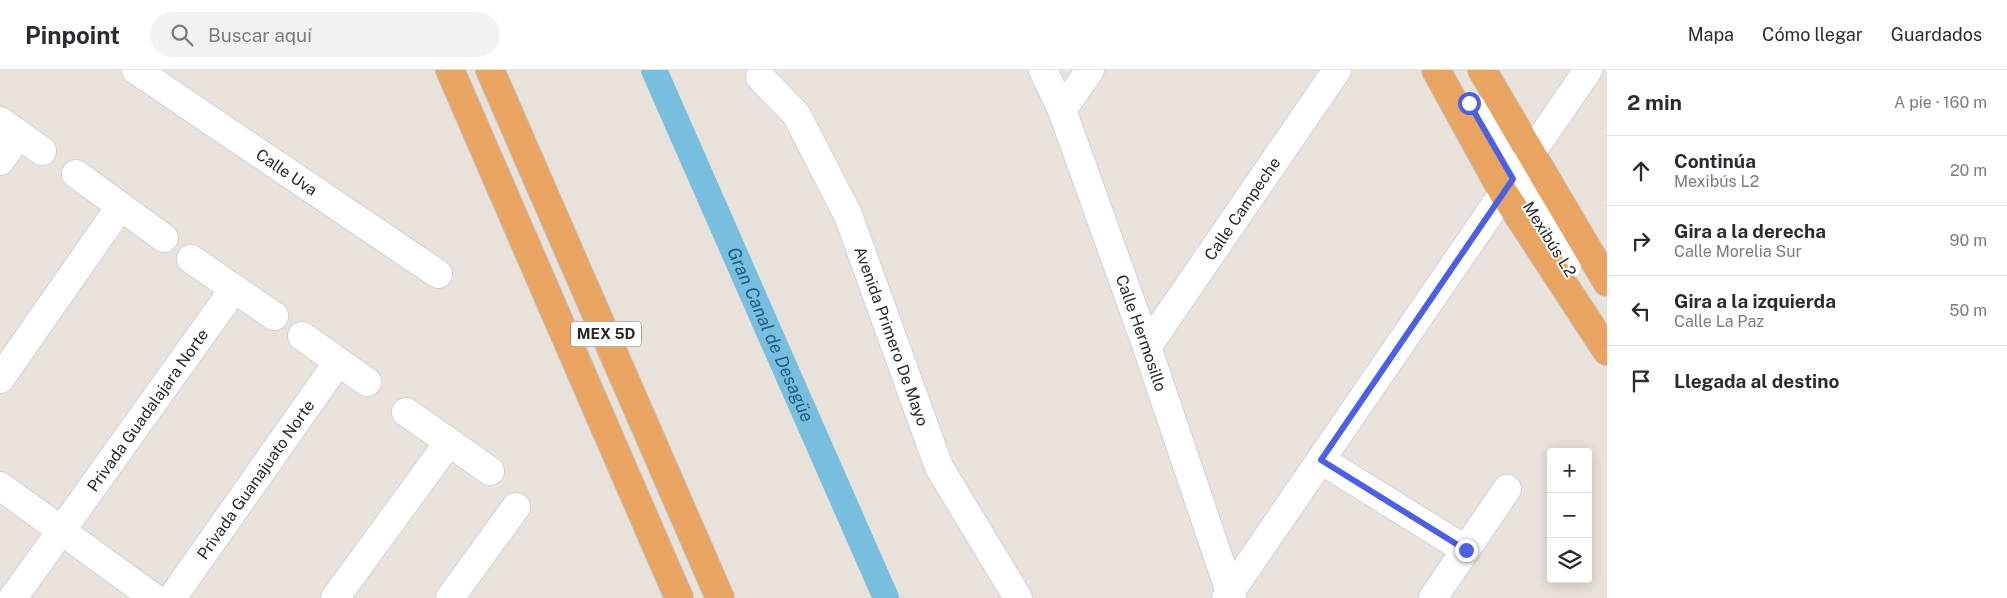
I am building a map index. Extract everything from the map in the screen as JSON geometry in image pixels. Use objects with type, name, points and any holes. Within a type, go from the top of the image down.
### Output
[{"type":"highway","name":"MEX 5D","points":[[450,70],[679,598]]},
{"type":"highway","name":"MEX 5D","points":[[490,70],[720,598]]},
{"type":"highway","points":[[1436,70],[1607,282]]},
{"type":"highway","points":[[1482,70],[1518,171],[1607,351]]},
{"type":"street","name":"Calle Uva","points":[[136,70],[438,274]]},
{"type":"street","name":"Calle Hermosillo","points":[[1043,70],[1062,110],[1147,347],[1229,596]]},
{"type":"street","points":[[1062,110],[1090,70]]},
{"type":"street","name":"Calle Campeche","points":[[1147,347],[1337,70]]},
{"type":"street","name":"Mexibús L2","points":[[1450,70],[1518,171],[1607,297]]},
{"type":"street","name":"Mexibús L2","points":[[1475,70],[1518,171],[1607,330]]},
{"type":"street","points":[[1229,596],[1588,70]]},
{"type":"street","name":"Avenida Primero De Mayo","points":[[760,77],[796,114],[848,215],[939,467],[1018,598]]},
{"type":"street","points":[[0,161],[10,128],[42,151]]},
{"type":"street","points":[[76,174],[164,238]]},
{"type":"street","points":[[0,379],[120,207]]},
{"type":"street","points":[[191,259],[274,316]]},
{"type":"street","name":"Privada Guadalajara Norte","points":[[13,598],[234,289]]},
{"type":"street","points":[[302,336],[367,382]]},
{"type":"street","name":"Privada Guanajuato Norte","points":[[172,598],[338,362]]},
{"type":"street","points":[[406,412],[490,471]]},
{"type":"street","points":[[335,598],[449,442]]},
{"type":"street","points":[[1321,460],[1466,550]]},
{"type":"street","points":[[0,486],[154,598]]},
{"type":"street","points":[[1433,598],[1507,490]]},
{"type":"street","points":[[450,598],[516,507]]},
{"type":"waterway","name":"Gran Canal de Desagüe","points":[[654,70],[886,598]]},
{"type":"route","points":[[1466,550],[1321,460],[1513,179],[1469,103]]}]
